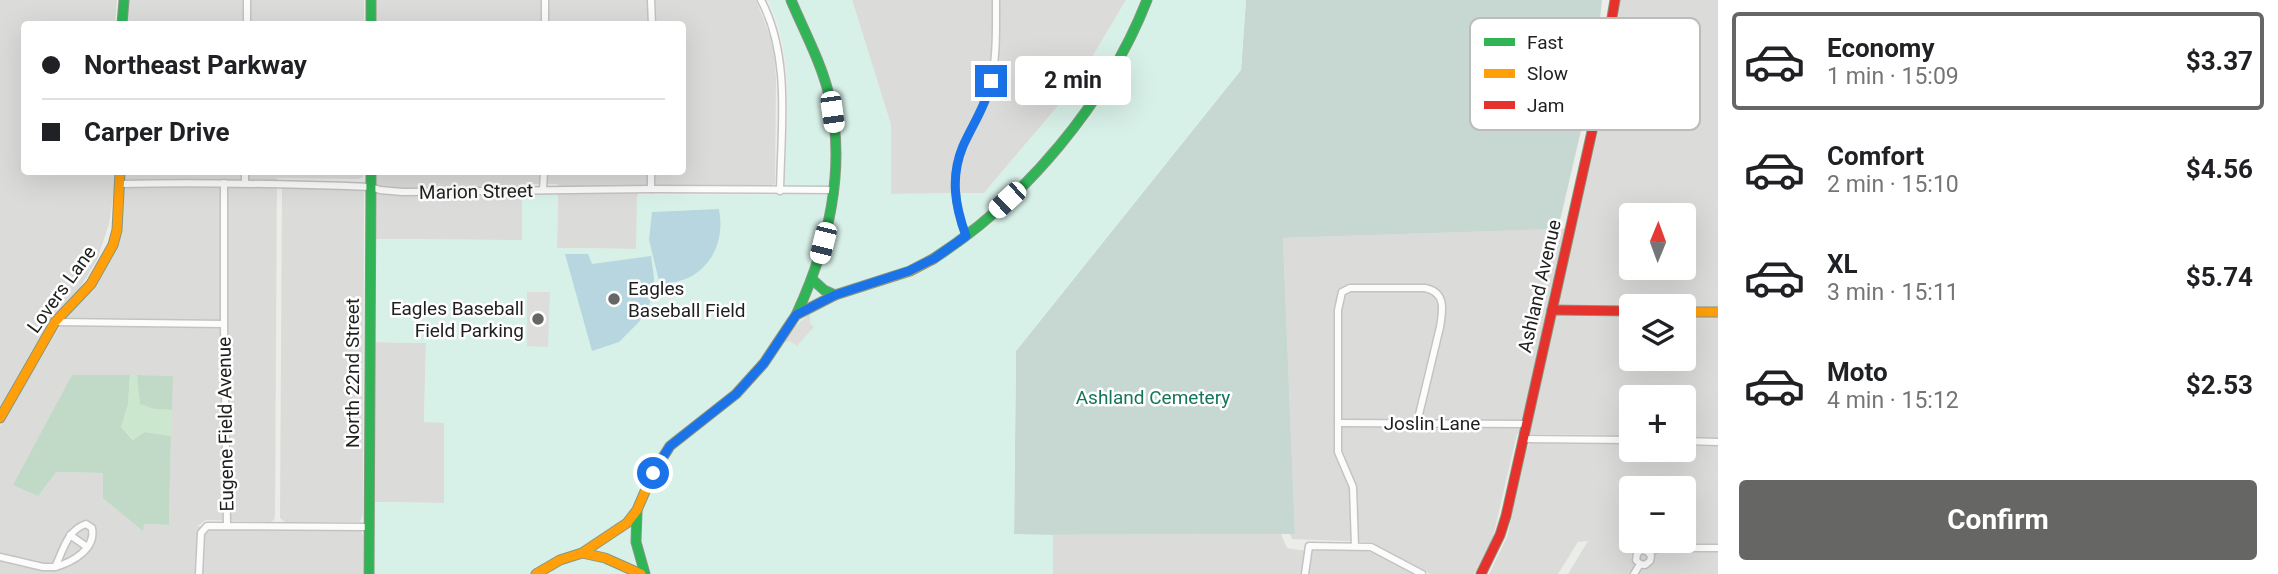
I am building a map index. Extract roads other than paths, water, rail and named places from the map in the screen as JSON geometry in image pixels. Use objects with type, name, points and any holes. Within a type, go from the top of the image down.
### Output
[{"type":"street","points":[[121,21],[124,0]]},
{"type":"street","points":[[247,0],[247,21]]},
{"type":"street","points":[[371,0],[371,21]]},
{"type":"street","points":[[545,0],[545,21]]},
{"type":"street","points":[[651,0],[652,21]]},
{"type":"street","points":[[761,0],[773,27],[779,52],[780,191]]},
{"type":"street","points":[[536,574],[560,560],[582,553],[627,523],[637,510],[653,473],[670,446],[736,394],[764,363],[796,315],[813,280],[833,190],[836,139],[829,93],[791,0]]},
{"type":"street","points":[[966,236],[957,210],[955,174],[963,146],[980,114],[990,86],[995,50],[996,0]]},
{"type":"street","points":[[796,315],[835,295],[909,271],[935,258],[966,236],[1044,165],[1078,125],[1134,33],[1147,0]]},
{"type":"street","name":"Ashland Avenue","points":[[1612,18],[1615,0]]},
{"type":"street","name":"Ashland Avenue","points":[[1481,574],[1500,535],[1592,130]]},
{"type":"street","name":"Lovers Lane","points":[[0,418],[55,322],[90,284],[113,245],[117,230],[120,175]]},
{"type":"street","points":[[244,175],[245,183]]},
{"type":"street","name":"North 22nd Street","points":[[369,574],[371,175]]},
{"type":"street","points":[[543,190],[544,175]]},
{"type":"street","points":[[651,175],[651,189]]},
{"type":"street","name":"Eugene Field Avenue","points":[[223,183],[227,524]]},
{"type":"street","name":"Marion Street","points":[[120,184],[245,183],[371,187],[403,192],[833,190]]},
{"type":"street","points":[[813,280],[835,295]]},
{"type":"street","points":[[1355,546],[1353,487],[1338,452],[1338,310],[1342,292],[1350,288],[1432,289],[1442,301],[1443,311],[1417,423]]},
{"type":"street","points":[[1552,310],[1619,311]]},
{"type":"street","points":[[1696,312],[1718,312]]},
{"type":"street","name":"Eugene Field Avenue","points":[[55,322],[224,324]]},
{"type":"street","name":"Joslin Lane","points":[[1338,423],[1526,424]]},
{"type":"street","points":[[1523,439],[1619,440]]},
{"type":"street","points":[[1696,441],[1718,442]]},
{"type":"street","points":[[637,510],[636,542],[643,574]]},
{"type":"street","points":[[199,574],[201,533],[206,526],[227,524],[369,527]]},
{"type":"street","points":[[0,557],[43,567],[55,567],[70,562],[91,542],[94,531],[88,525],[81,525],[70,535],[55,567]]},
{"type":"street","points":[[70,535],[87,547]]},
{"type":"street","points":[[1305,574],[1309,546],[1371,547],[1422,574]]},
{"type":"street","points":[[1696,548],[1718,548]]},
{"type":"street","points":[[582,553],[605,558],[643,574]]},
{"type":"street","points":[[1638,553],[1636,560],[1640,564],[1648,564],[1650,553]]},
{"type":"street","points":[[1634,574],[1640,564]]},
{"type":"place","name":"Eagles Baseball Field","points":[[614,299]]},
{"type":"place","name":"Eagles Baseball Field Parking","points":[[538,319]]},
{"type":"park label","name":"Ashland Cemetery","points":[[1153,397]]}]
